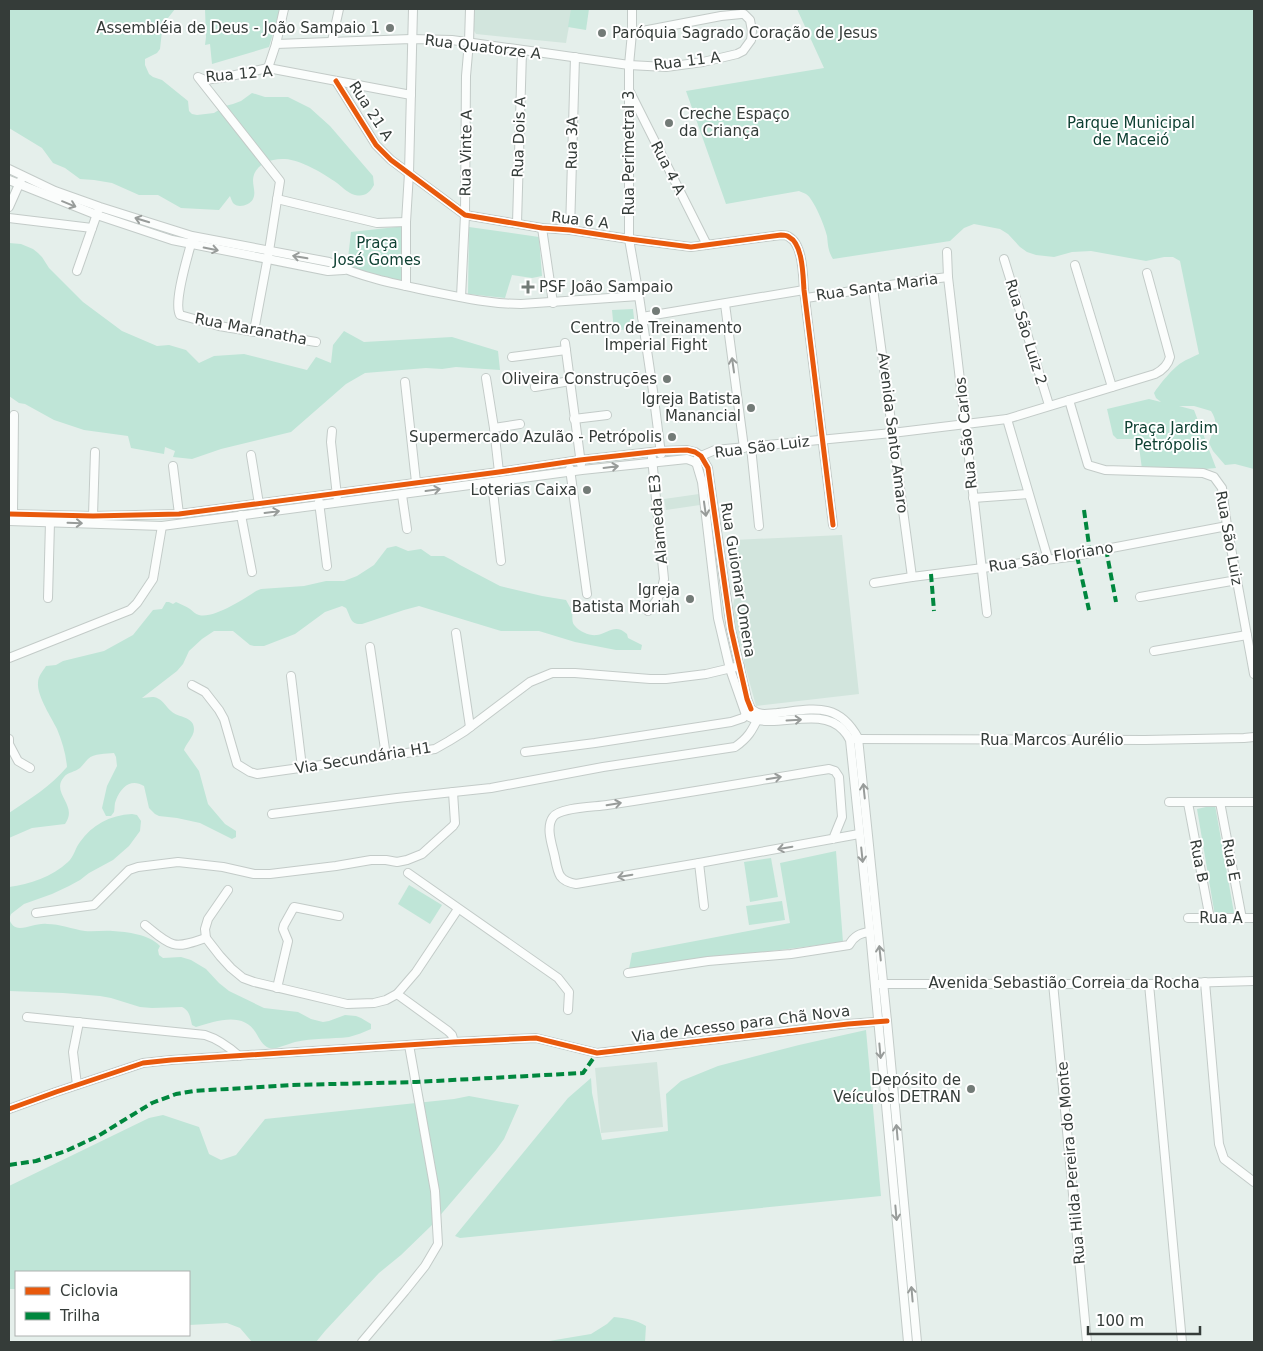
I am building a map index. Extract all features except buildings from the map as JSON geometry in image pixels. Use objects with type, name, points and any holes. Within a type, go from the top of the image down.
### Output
[{"type":"street","points":[[268,68],[284,9]]},
{"type":"street","points":[[332,41],[339,9]]},
{"type":"street","points":[[406,286],[406,222],[413,9]]},
{"type":"street","name":"Rua Vinte A","points":[[461,297],[465,215],[466,76],[470,9]]},
{"type":"street","name":"Rua Perimetral 3","points":[[632,9],[629,65],[629,240],[639,296],[661,461]]},
{"type":"street","name":"Rua 11 A","points":[[629,65],[666,67],[703,62],[737,54],[743,51],[751,40],[752,32],[750,20],[744,14],[736,14],[632,33]]},
{"type":"street","name":"Rua Quatorze A","points":[[276,44],[411,39],[469,42],[629,65]]},
{"type":"street","name":"Rua Dois A","points":[[517,223],[522,51]]},
{"type":"street","name":"Rua 3A","points":[[570,230],[575,57]]},
{"type":"street","name":"Rua 12 A","points":[[277,199],[280,181],[198,77],[205,80],[268,68],[410,95]]},
{"type":"street","name":"Rua 21 A","points":[[336,81],[376,145],[391,160],[409,173]]},
{"type":"street","name":"Rua 4 A","points":[[629,90],[707,245]]},
{"type":"street","points":[[9,169],[98,211],[192,236],[329,262],[346,270],[406,286],[504,304],[553,303],[639,296]]},
{"type":"street","name":"Rua 6 A","points":[[409,173],[465,215],[542,228],[570,230],[629,240],[691,247],[781,235],[790,237],[798,245],[802,266],[833,525]]},
{"type":"street","points":[[9,207],[23,176]]},
{"type":"street","points":[[9,180],[98,211],[172,240],[328,271],[346,270]]},
{"type":"street","points":[[254,331],[277,199],[377,223],[406,222]]},
{"type":"street","points":[[77,271],[98,211]]},
{"type":"street","points":[[9,218],[92,228]]},
{"type":"street","points":[[542,228],[553,303]]},
{"type":"street","points":[[191,245],[192,236]]},
{"type":"street","name":"Rua Maranatha","points":[[191,245],[179,293],[178,310],[180,315],[219,326],[316,342]]},
{"type":"street","name":"Rua São Carlos","points":[[947,252],[948,277],[966,423],[980,568],[987,613]]},
{"type":"street","name":"Rua São Luiz 2","points":[[1004,259],[1049,406]]},
{"type":"street","points":[[1075,266],[1112,387]]},
{"type":"street","name":"Rua São Luiz","points":[[695,462],[701,456],[715,450],[1007,419],[1154,374],[1161,371],[1170,357],[1147,273]]},
{"type":"street","name":"Rua Santa Maria","points":[[642,317],[724,304],[874,288],[948,277]]},
{"type":"street","name":"Avenida Santo Amaro","points":[[874,288],[912,577]]},
{"type":"street","points":[[724,304],[759,526]]},
{"type":"street","points":[[512,357],[565,346],[582,470]]},
{"type":"street","points":[[486,378],[499,472]]},
{"type":"street","points":[[535,387],[570,381]]},
{"type":"street","points":[[405,382],[416,482]]},
{"type":"street","name":"Rua São Luiz","points":[[1069,400],[1088,465],[1104,470],[1203,473],[1214,477],[1222,488],[1227,526],[1254,674]]},
{"type":"street","points":[[10,516],[14,415]]},
{"type":"street","points":[[574,419],[607,415]]},
{"type":"street","points":[[1007,419],[1048,559]]},
{"type":"street","points":[[494,428],[520,424]]},
{"type":"street","points":[[332,431],[330,442],[338,502]]},
{"type":"street","points":[[10,516],[179,514],[660,450],[687,450],[701,456]]},
{"type":"street","points":[[93,516],[95,452]]},
{"type":"street","name":"Alameda E3","points":[[648,611],[657,602],[664,580],[651,452]]},
{"type":"street","points":[[250,455],[259,504]]},
{"type":"street","name":"Rua Guiomar Omena","points":[[701,456],[708,468],[731,629],[749,712]]},
{"type":"street","points":[[10,516],[50,522],[162,526],[582,470],[688,459],[695,462]]},
{"type":"street","points":[[569,462],[587,594]]},
{"type":"street","name":"Rua Guiomar Omena","points":[[695,462],[698,465],[702,482],[718,618],[730,669],[749,712]]},
{"type":"street","points":[[173,466],[179,514]]},
{"type":"street","points":[[492,483],[501,561]]},
{"type":"street","points":[[973,498],[1028,494]]},
{"type":"street","points":[[402,495],[407,529]]},
{"type":"street","points":[[318,496],[327,566]]},
{"type":"street","points":[[241,516],[252,572]]},
{"type":"street","points":[[48,598],[50,522]]},
{"type":"street","points":[[9,658],[130,610],[153,579],[162,526]]},
{"type":"street","name":"Rua São Floriano","points":[[874,583],[1077,556],[1227,526]]},
{"type":"street","points":[[1140,597],[1237,580]]},
{"type":"street","points":[[456,633],[470,728]]},
{"type":"street","points":[[1154,651],[1247,634]]},
{"type":"street","points":[[370,647],[386,756]]},
{"type":"street","name":"Via Secundária H1","points":[[192,685],[205,692],[219,710],[224,719],[237,764],[250,772],[263,774],[435,748],[470,728],[530,682],[552,673],[666,679],[706,674],[740,666]]},
{"type":"street","points":[[291,676],[302,767]]},
{"type":"street","points":[[525,752],[731,722],[743,718],[749,712],[758,718],[813,709],[827,710],[840,715],[853,728],[860,834],[908,1342]]},
{"type":"street","points":[[272,814],[491,788],[603,767],[735,747],[750,734],[758,718]]},
{"type":"street","name":"Rua Marcos Aurélio","points":[[854,739],[1145,740],[1254,737]]},
{"type":"street","points":[[9,739],[18,761],[30,768]]},
{"type":"street","points":[[854,739],[887,1021],[916,1342]]},
{"type":"street","points":[[833,839],[842,817],[839,777],[835,771],[829,769],[566,811],[553,817],[549,825],[558,875],[568,883],[576,884],[699,863],[833,839],[860,834]]},
{"type":"street","points":[[36,913],[94,905],[129,870],[138,867],[178,862],[223,867],[254,874],[270,874],[371,860],[397,862],[407,860],[422,854],[453,826],[455,823],[453,792]]},
{"type":"street","points":[[1170,802],[1254,802]]},
{"type":"street","name":"Rua E","points":[[1220,802],[1242,919]]},
{"type":"street","name":"Rua B","points":[[1188,803],[1210,919]]},
{"type":"street","points":[[699,863],[704,906]]},
{"type":"street","points":[[408,874],[558,978],[569,992],[568,1010]]},
{"type":"street","points":[[228,890],[208,919],[205,929],[206,938],[231,968],[243,978],[254,982],[347,1004],[374,1003],[386,1000],[397,994],[416,972],[458,909]]},
{"type":"street","points":[[277,988],[288,941],[283,929],[294,907],[339,916]]},
{"type":"street","name":"Rua A","points":[[1188,918],[1254,918]]},
{"type":"street","points":[[145,925],[166,941],[174,944],[206,938]]},
{"type":"street","points":[[628,973],[700,962],[791,954],[849,945],[853,938],[862,932],[870,932]]},
{"type":"street","name":"Avenida Sebastião Correia da Rocha","points":[[874,984],[1149,984],[1254,981]]},
{"type":"street","points":[[1205,982],[1219,1144],[1224,1159],[1254,1182]]},
{"type":"street","name":"Rua Hilda Pereira do Monte","points":[[1054,983],[1087,1342]]},
{"type":"street","points":[[1149,984],[1182,1342]]},
{"type":"street","points":[[9,1109],[144,1063],[454,1042],[448,1030],[397,994]]},
{"type":"street","points":[[27,1017],[205,1035],[226,1045],[239,1056]]},
{"type":"street","name":"Via de Acesso para Chã Nova","points":[[454,1042],[536,1038],[597,1053],[887,1021]]},
{"type":"street","points":[[77,1085],[73,1052],[80,1022]]},
{"type":"street","points":[[362,1342],[405,1292],[425,1266],[438,1244],[435,1191],[409,1044]]},
{"type":"shaded area","points":[[473,9],[572,9],[566,43],[476,34],[473,29]]},
{"type":"shaded area","points":[[699,494],[700,505],[666,510],[664,499]]},
{"type":"shaded area","points":[[842,535],[859,694],[756,706],[744,662],[744,649],[738,641],[733,606],[734,600],[739,594],[734,540]]},
{"type":"shaded area","points":[[657,1062],[663,1127],[601,1133],[595,1068]]},
{"type":"green space","points":[[9,9],[175,9],[162,31],[160,49],[157,53],[145,59],[145,65],[149,74],[162,80],[188,101],[189,111],[192,114],[214,113],[225,106],[241,101],[252,93],[265,97],[288,97],[310,108],[330,126],[373,176],[374,185],[370,191],[359,196],[348,192],[325,175],[305,164],[285,159],[274,160],[264,163],[256,170],[253,180],[253,199],[249,203],[244,206],[235,205],[230,196],[219,210],[181,208],[158,195],[139,195],[112,183],[80,179],[65,168],[53,163],[42,148],[9,128]]},
{"type":"green space","points":[[205,9],[280,10],[269,47],[212,64],[210,44],[205,45]]},
{"type":"green space","points":[[571,9],[589,9],[586,30],[568,27]]},
{"type":"green space","name":"Parque Municipal de Maceió","points":[[797,9],[1254,9],[1254,469],[1235,464],[1225,465],[1209,443],[1215,427],[1214,416],[1211,411],[1194,406],[1179,406],[1194,410],[1216,468],[1195,470],[1142,469],[1138,439],[1117,439],[1113,435],[1107,409],[1149,399],[1161,402],[1154,393],[1163,381],[1178,365],[1199,354],[1180,261],[1173,257],[1146,261],[1091,251],[1072,252],[1054,257],[1036,255],[1020,247],[1008,234],[1000,229],[974,224],[964,228],[950,241],[833,259],[829,251],[822,220],[816,207],[806,194],[799,191],[726,204],[686,91],[824,68]]},
{"type":"green space","name":"Praça José Gomes","points":[[405,226],[402,281],[347,267],[351,232]]},
{"type":"green space","points":[[469,227],[539,237],[542,276],[532,278],[512,275],[505,298],[468,294]]},
{"type":"green space","points":[[9,243],[21,244],[33,249],[83,302],[122,331],[157,346],[169,345],[186,350],[199,363],[214,356],[244,354],[307,370],[316,357],[331,363],[333,345],[344,331],[364,342],[452,337],[498,351],[500,370],[456,367],[365,373],[346,384],[291,432],[221,449],[192,459],[173,457],[175,451],[165,447],[164,454],[131,448],[128,436],[84,430],[54,420],[9,396]]},
{"type":"green space","points":[[633,309],[635,328],[614,331],[612,310]]},
{"type":"green space","points":[[396,546],[408,551],[421,549],[431,556],[444,556],[500,586],[566,600],[572,611],[573,623],[580,630],[594,635],[619,629],[627,634],[628,638],[642,645],[641,650],[616,650],[575,642],[539,631],[501,631],[419,606],[358,624],[353,622],[346,608],[342,606],[325,612],[295,634],[264,646],[250,645],[233,631],[214,631],[189,651],[183,664],[177,671],[142,698],[157,698],[174,713],[189,719],[193,725],[194,732],[184,750],[199,771],[208,804],[225,824],[236,831],[236,837],[232,839],[200,823],[155,814],[149,808],[144,786],[135,783],[131,783],[124,788],[115,802],[114,812],[111,816],[106,816],[102,808],[107,786],[117,766],[114,753],[91,757],[80,768],[64,777],[60,788],[69,811],[65,824],[32,828],[9,838],[9,813],[47,786],[67,767],[61,738],[38,688],[39,678],[46,666],[56,665],[63,661],[104,651],[133,635],[153,610],[162,609],[166,602],[173,604],[176,602],[199,615],[212,614],[228,608],[261,589],[304,586],[326,581],[344,581],[357,576],[374,565],[387,548]]},
{"type":"green space","points":[[1215,805],[1234,913],[1215,916],[1197,809]]},
{"type":"green space","points":[[137,815],[141,821],[140,831],[129,846],[113,860],[69,886],[24,904],[11,914],[9,919],[9,887],[33,882],[55,872],[70,860],[80,842],[96,826],[116,816]]},
{"type":"green space","points":[[836,851],[843,942],[629,969],[632,953],[790,923],[780,863]]},
{"type":"green space","points":[[771,858],[778,897],[750,902],[744,862]]},
{"type":"green space","points":[[409,885],[442,905],[430,924],[398,904]]},
{"type":"green space","points":[[782,901],[785,920],[749,925],[746,906]]},
{"type":"green space","points":[[9,919],[18,928],[52,924],[85,931],[119,931],[144,936],[160,946],[158,950],[159,955],[163,958],[181,957],[191,960],[206,969],[229,991],[264,1008],[298,1012],[311,1019],[323,1022],[345,1015],[356,1016],[371,1024],[371,1029],[349,1037],[315,1039],[295,1042],[278,1048],[269,1048],[261,1042],[251,1026],[244,1022],[229,1019],[196,1027],[192,1025],[188,1012],[182,1007],[140,1007],[100,996],[9,991]]},
{"type":"green space","points":[[866,1030],[881,1196],[460,1238],[455,1236],[568,1098],[591,1078],[592,1093],[602,1140],[668,1131],[666,1094],[681,1081],[718,1066]]},
{"type":"green space","points":[[469,1096],[519,1105],[504,1139],[496,1150],[431,1226],[379,1273],[316,1342],[252,1342],[240,1328],[227,1323],[190,1325],[190,1271],[15,1271],[15,1289],[9,1289],[9,1186],[149,1118],[163,1115],[199,1127],[209,1154],[221,1160],[236,1155],[265,1119]]},
{"type":"green space","points":[[614,1317],[639,1322],[646,1326],[645,1342],[543,1342],[591,1334]]},
{"type":"marked path","points":[[1084,510],[1090,552]]},
{"type":"marked path","points":[[1106,549],[1116,602]]},
{"type":"marked path","points":[[1077,556],[1089,610]]},
{"type":"marked path","points":[[931,574],[934,611]]},
{"type":"marked path","points":[[9,1165],[36,1161],[66,1151],[98,1136],[152,1103],[176,1094],[194,1091],[292,1085],[416,1082],[583,1073],[597,1053]]},
{"type":"cycle path","points":[[336,81],[376,145],[391,160],[465,215],[542,228],[570,230],[691,247],[781,235],[787,236],[794,241],[800,253],[803,269],[833,525]]},
{"type":"cycle path","points":[[9,514],[93,516],[179,514],[580,460],[660,451],[687,450],[695,452],[701,456],[708,468],[731,629],[751,709]]},
{"type":"cycle path","points":[[9,1109],[143,1063],[171,1060],[536,1038],[597,1053],[887,1021]]},
{"type":"place","name":"Assembléia de Deus - João Sampaio 1","points":[[390,28]]},
{"type":"place","name":"Paróquia Sagrado Coração de Jesus","points":[[602,33]]},
{"type":"place","name":"Creche Espaço da Criança","points":[[669,123]]},
{"type":"place","name":"PSF João Sampaio","points":[[528,287]]},
{"type":"place","name":"Centro de Treinamento Imperial Fight","points":[[656,311]]},
{"type":"place","name":"Oliveira Construções","points":[[667,379]]},
{"type":"place","name":"Igreja Batista Manancial","points":[[751,408]]},
{"type":"place","name":"Supermercado Azulão - Petrópolis","points":[[672,437]]},
{"type":"place","name":"Loterias Caixa","points":[[587,490]]},
{"type":"place","name":"Igreja Batista Moriah","points":[[690,599]]},
{"type":"place","name":"Depósito de Veículos DETRAN","points":[[971,1089]]},
{"type":"park label","name":"Praça Jardim Petrópolis","points":[[1171,436]]}]
